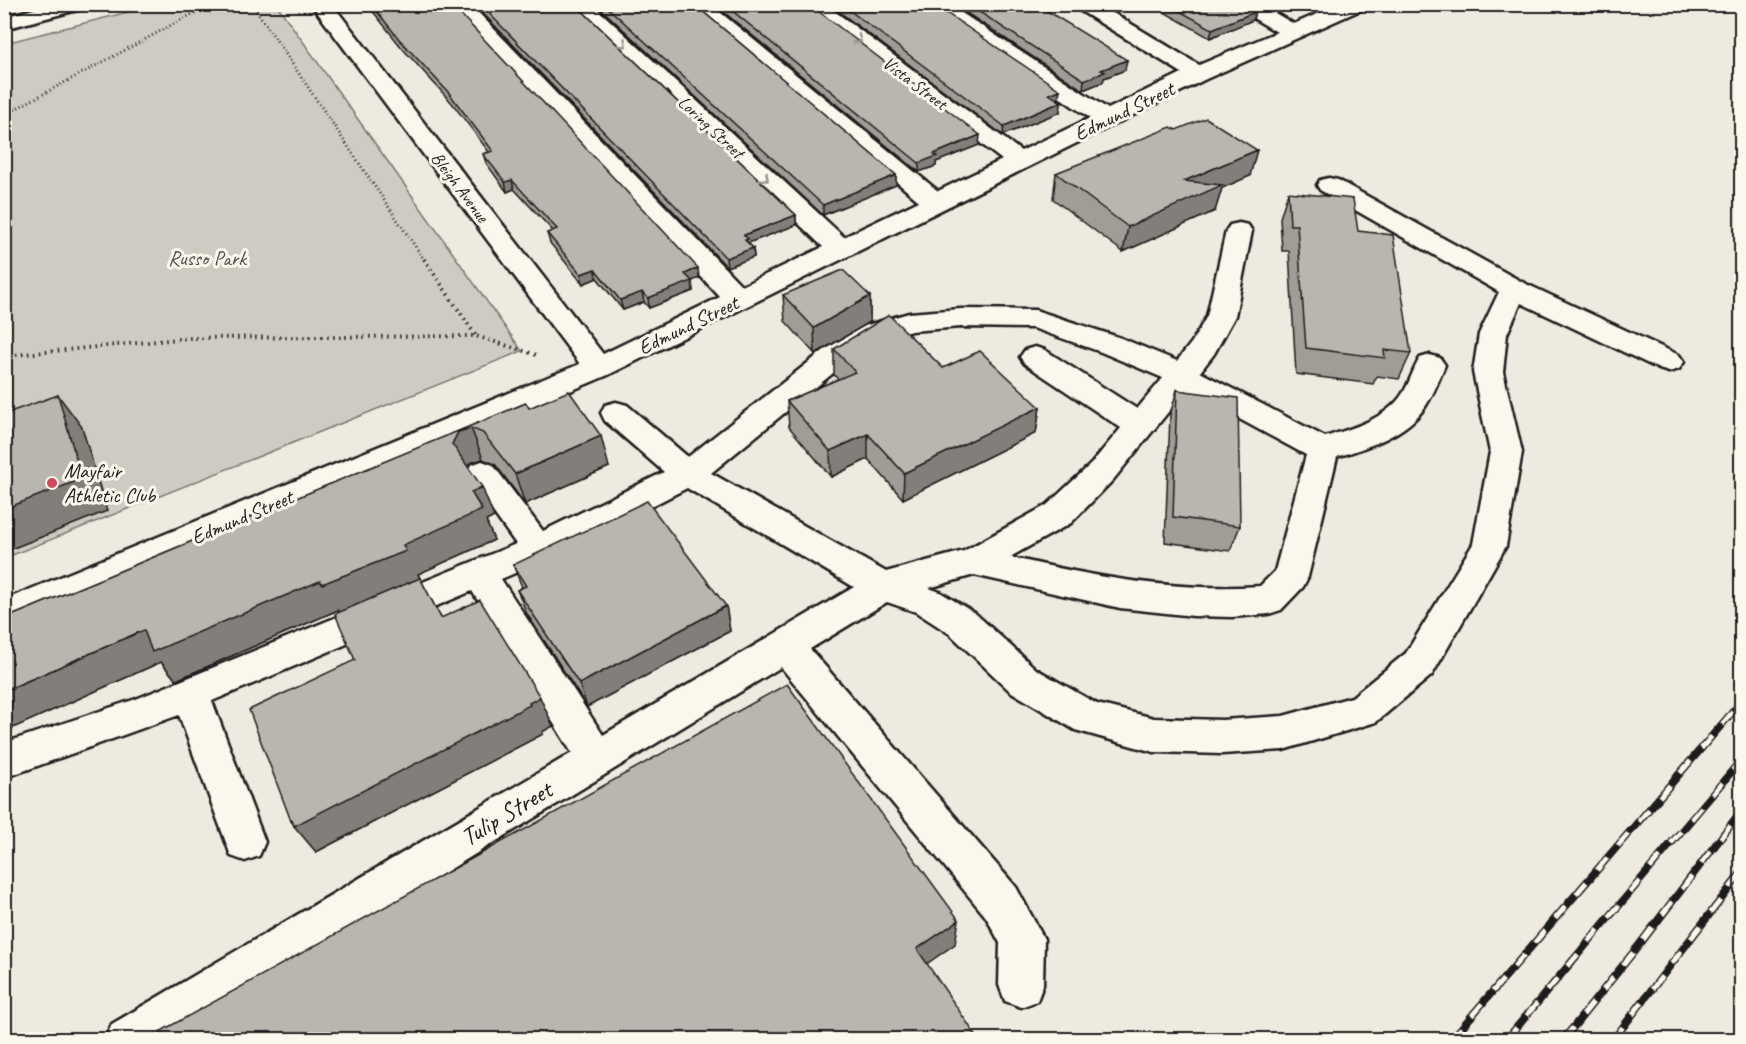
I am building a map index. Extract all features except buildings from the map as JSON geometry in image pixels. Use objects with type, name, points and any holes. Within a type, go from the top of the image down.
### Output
[{"type":"street","points":[[4,23],[41,9],[78,4]]},
{"type":"street","name":"Bleigh Avenue","points":[[321,4],[598,368]]},
{"type":"street","points":[[458,4],[739,300]]},
{"type":"street","name":"Loring Street","points":[[580,4],[842,250]]},
{"type":"street","points":[[697,4],[937,203]]},
{"type":"street","name":"Vista Street","points":[[811,4],[1020,162]]},
{"type":"street","points":[[933,4],[1107,119]]},
{"type":"street","points":[[1083,4],[1198,74]]},
{"type":"street","points":[[1243,4],[1294,33]]},
{"type":"street","name":"Edmund Street","points":[[4,616],[598,368],[1198,74],[1358,4]]},
{"type":"street","points":[[1329,185],[1514,289],[1669,362]]},
{"type":"street","name":"Tulip Street","points":[[128,1040],[884,587],[974,562],[1059,513],[1102,472],[1204,347],[1221,316],[1239,231]]},
{"type":"street","points":[[616,413],[687,474],[884,587],[928,602],[963,624],[1023,680],[1088,718],[1154,735],[1222,737],[1283,733],[1363,710],[1419,664],[1490,546],[1506,452],[1488,372],[1493,334],[1514,289]]},
{"type":"street","points":[[4,761],[145,712],[538,549],[687,474],[752,420],[833,358],[874,333],[909,322],[961,318],[1035,319],[1111,345],[1182,375],[1323,450],[1359,439],[1390,422],[1414,401],[1430,365]]},
{"type":"street","points":[[1035,357],[1141,426]]},
{"type":"street","points":[[974,562],[1066,585],[1166,602],[1229,605],[1269,600],[1291,577],[1323,450]]},
{"type":"street","points":[[482,473],[538,549]]},
{"type":"street","points":[[479,573],[597,758]]},
{"type":"street","points":[[785,646],[1001,902],[1022,939],[1021,985]]},
{"type":"street","points":[[190,693],[245,842]]},
{"type":"path","points":[[4,115],[211,4]]},
{"type":"path","points":[[252,4],[476,336]]},
{"type":"path","points":[[4,356],[189,338],[476,336],[543,357]]},
{"type":"green space","name":"Russo Park","points":[[156,5],[277,5],[522,351],[5,558],[5,43]]},
{"type":"railway","points":[[1451,1040],[1742,701]]},
{"type":"railway","points":[[1506,1040],[1742,759]]},
{"type":"railway","points":[[1563,1040],[1640,944],[1742,810]]},
{"type":"railway","points":[[1613,1040],[1742,872]]},
{"type":"place","name":"Mayfair Athletic Club","points":[[52,483]]}]
